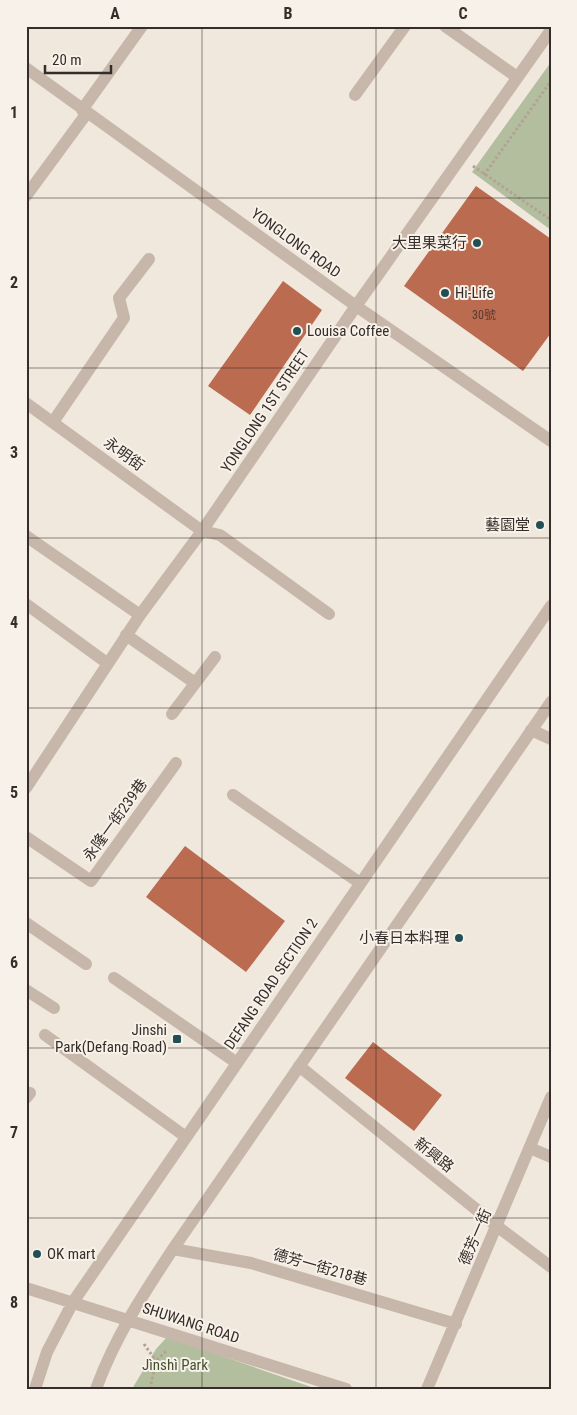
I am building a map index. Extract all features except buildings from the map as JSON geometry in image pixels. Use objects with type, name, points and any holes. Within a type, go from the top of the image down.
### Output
[{"type":"street","points":[[26,196],[142,26]]},
{"type":"street","points":[[355,95],[405,26]]},
{"type":"street","points":[[445,26],[517,78]]},
{"type":"street","name":"YONGLONG 1ST STREET","points":[[26,788],[126,635],[202,531],[356,306],[551,30]]},
{"type":"street","name":"YONGLONG ROAD","points":[[26,68],[356,306],[551,441]]},
{"type":"street","points":[[53,422],[124,318],[119,298],[149,260]]},
{"type":"street","name":"永明街","points":[[26,403],[202,531],[220,535],[330,614]]},
{"type":"street","points":[[26,536],[140,615]]},
{"type":"street","points":[[26,604],[107,663]]},
{"type":"street","name":"DEFANG ROAD SECTION 2","points":[[35,1389],[47,1352],[73,1302],[551,606]]},
{"type":"street","points":[[126,635],[195,683]]},
{"type":"street","points":[[172,714],[215,657]]},
{"type":"street","points":[[96,1389],[108,1355],[127,1319],[299,1066],[551,702]]},
{"type":"street","points":[[531,730],[551,739]]},
{"type":"street","name":"永隆一街239巷","points":[[26,838],[91,881],[176,762]]},
{"type":"street","points":[[232,795],[360,883]]},
{"type":"street","points":[[26,923],[86,964]]},
{"type":"street","points":[[114,978],[237,1062]]},
{"type":"street","points":[[26,990],[54,1008]]},
{"type":"street","points":[[45,1035],[186,1137]]},
{"type":"street","name":"新興路","points":[[299,1066],[498,1227],[551,1266]]},
{"type":"street","name":"德芳一街","points":[[427,1389],[498,1227],[551,1097]]},
{"type":"street","points":[[530,1148],[551,1157]]},
{"type":"street","name":"德芳一街218巷","points":[[173,1250],[251,1263],[456,1324]]},
{"type":"street","name":"SHUWANG ROAD","points":[[26,1288],[346,1389]]},
{"type":"path","points":[[551,81],[484,175],[551,220]]},
{"type":"green space","points":[[551,62],[551,230],[472,172]]},
{"type":"green space","name":"Jìnshì Park","points":[[167,1337],[317,1389],[132,1389],[156,1349]]},
{"type":"place","name":"大里果菜行","points":[[477,243]]},
{"type":"place","name":"Hi-Life","points":[[445,293]]},
{"type":"place","name":"Louisa Coffee","points":[[297,331]]},
{"type":"place","name":"藝園堂","points":[[540,525]]},
{"type":"place","name":"小春日本料理","points":[[459,938]]},
{"type":"place","name":"Jinshi Park(Defang Road)","points":[[177,1039]]},
{"type":"place","name":"OK mart","points":[[37,1254]]}]
